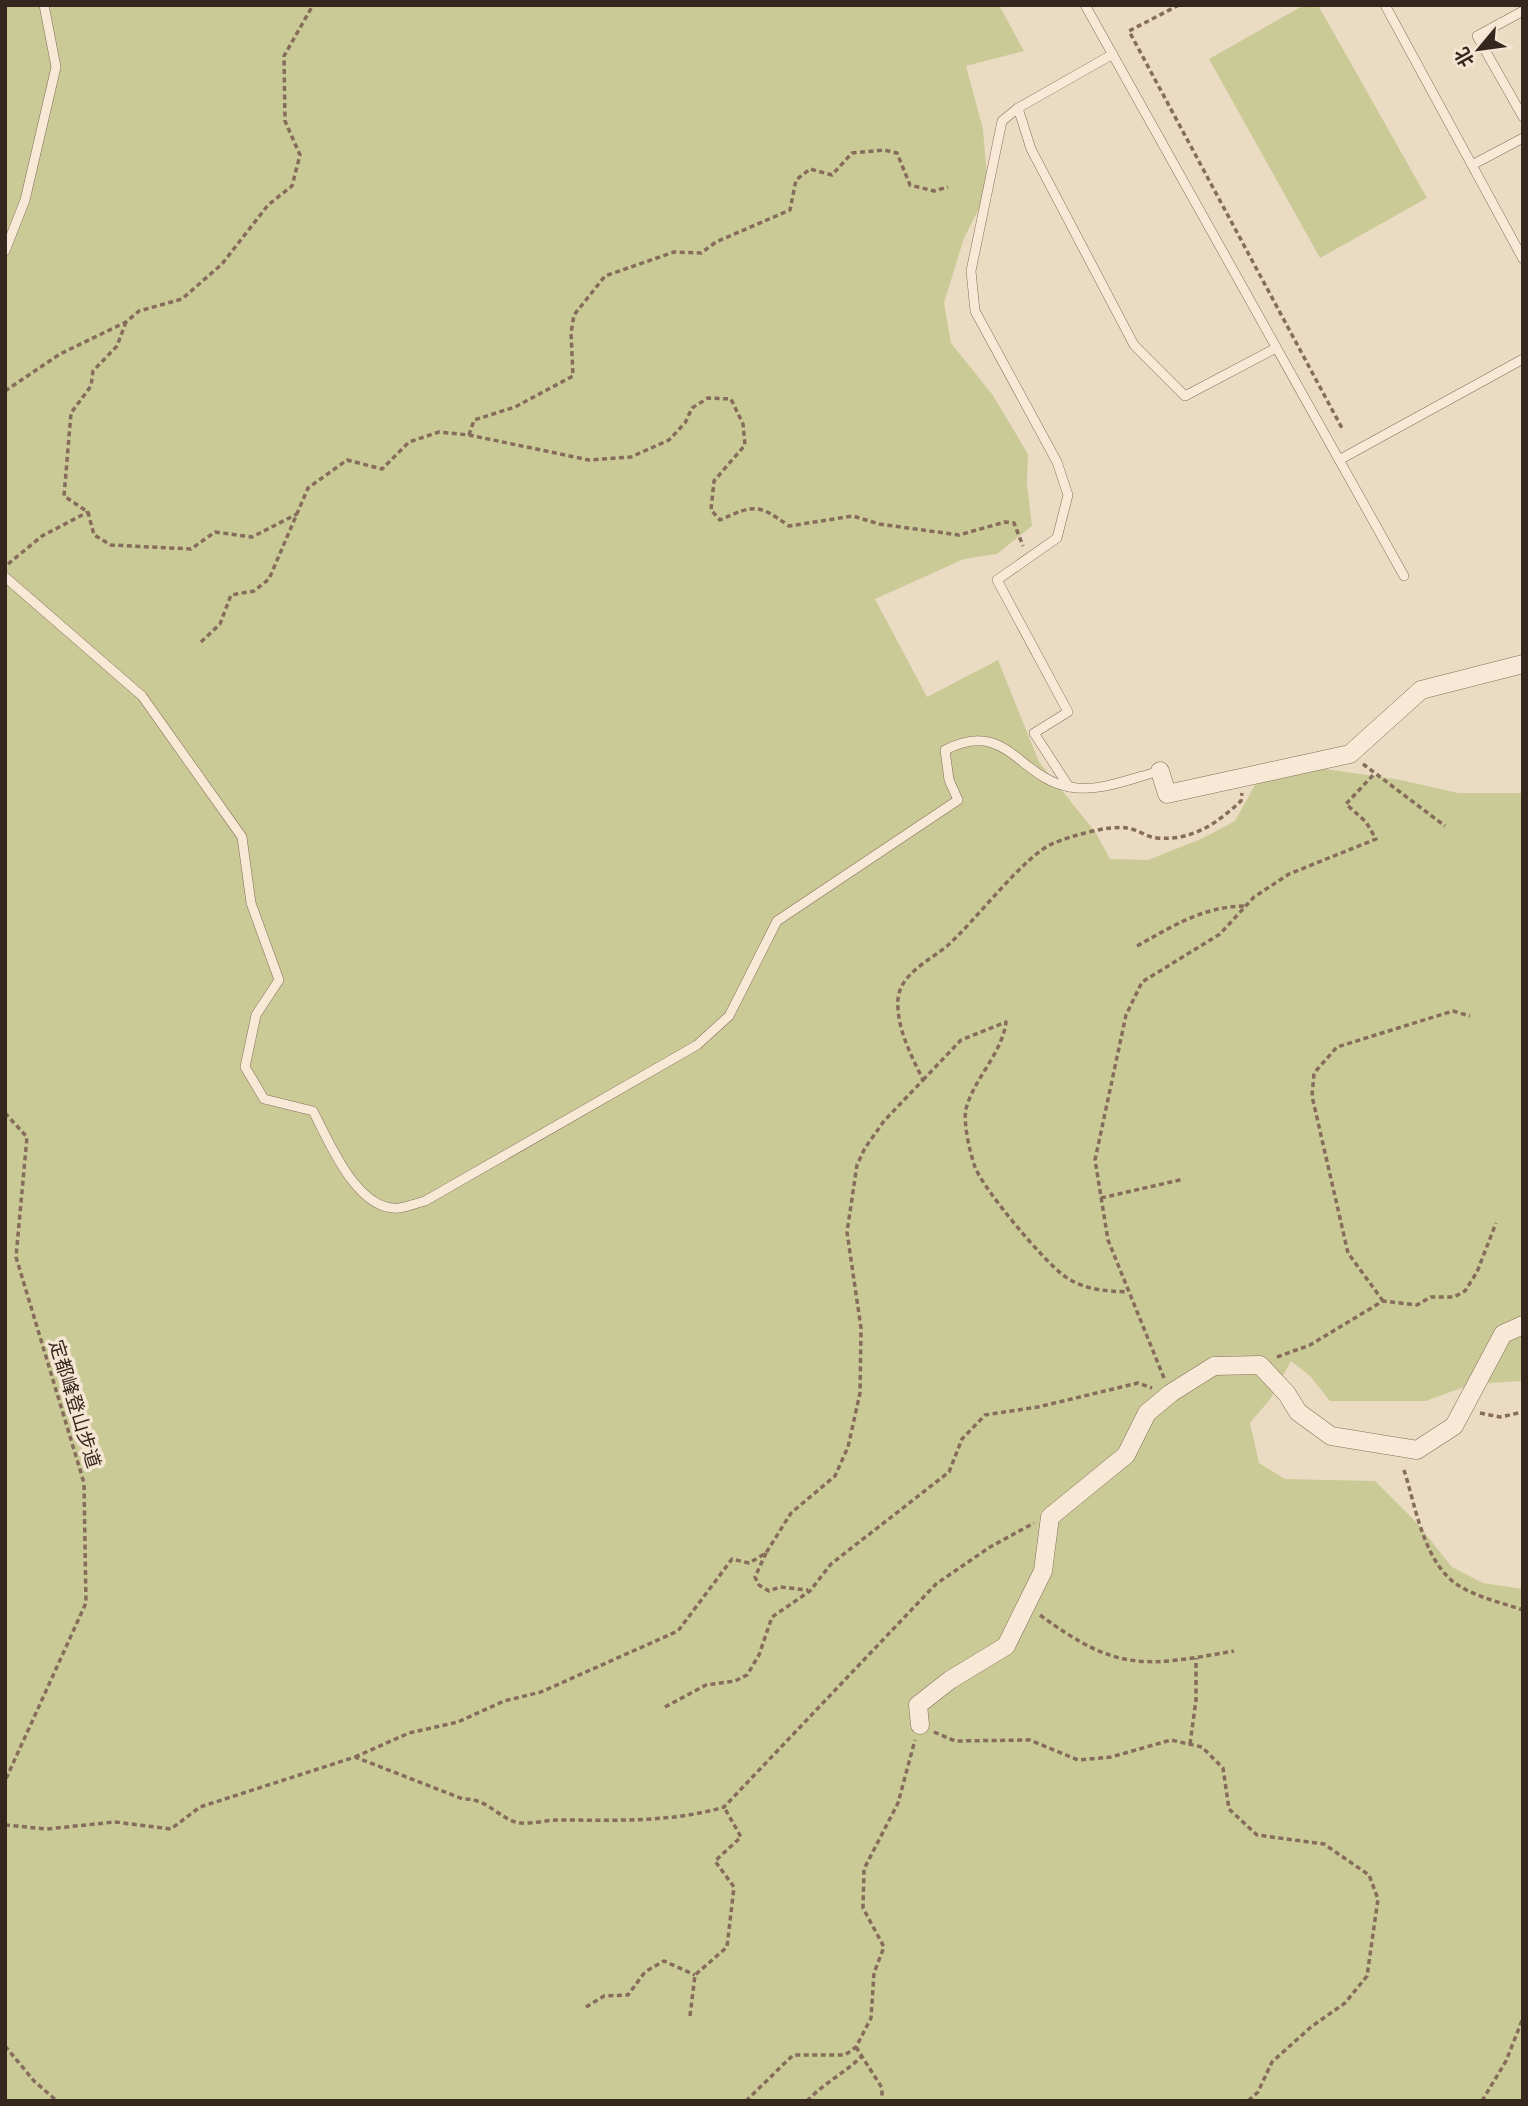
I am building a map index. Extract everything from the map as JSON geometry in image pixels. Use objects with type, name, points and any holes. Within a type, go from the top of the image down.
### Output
[{"type":"street","points":[[1160,771],[1167,794],[1350,754],[1421,690],[1523,664]]},
{"type":"street","points":[[920,1725],[918,1705],[950,1679],[1006,1646],[1044,1570],[1050,1517],[1126,1455],[1147,1413],[1171,1393],[1214,1366],[1260,1365],[1287,1394],[1298,1412],[1331,1436],[1417,1450],[1454,1426],[1503,1334],[1523,1325]]},
{"type":"lane","points":[[5,251],[25,200],[56,67],[44,5]]},
{"type":"lane","points":[[1085,5],[1404,576]]},
{"type":"lane","points":[[1385,5],[1523,259]]},
{"type":"lane","points":[[1523,11],[1477,36],[1523,117]]},
{"type":"lane","points":[[1069,788],[1034,733],[1068,712],[997,580],[1057,538],[1068,495],[1058,462],[975,312],[971,271],[1002,121],[1018,108],[1113,54]]},
{"type":"lane","points":[[1018,108],[1031,149],[1134,345],[1185,396],[1276,348]]},
{"type":"lane","points":[[1472,165],[1523,138]]},
{"type":"lane","points":[[1339,460],[1523,359]]},
{"type":"lane","points":[[5,577],[142,696],[242,836],[251,903],[279,980],[256,1014],[245,1067],[264,1099],[313,1111],[349,1179],[368,1198],[396,1209],[425,1201],[698,1045],[729,1016],[777,921],[958,800],[949,780],[945,750],[962,741],[992,741],[1016,754],[1041,778],[1069,788],[1088,789],[1160,771]]},
{"type":"path","points":[[5,391],[60,355],[126,322],[139,311],[182,299],[222,264],[268,205],[292,186],[300,155],[285,121],[284,56],[313,5]]},
{"type":"path","points":[[1179,5],[1129,31],[1342,430]]},
{"type":"path","points":[[469,435],[474,420],[515,407],[573,376],[571,333],[574,315],[605,276],[674,252],[701,253],[716,242],[790,210],[796,180],[810,169],[832,175],[852,153],[884,150],[897,153],[910,185],[934,191],[948,187]]},
{"type":"path","points":[[126,322],[117,346],[93,371],[92,386],[71,413],[64,496],[88,512],[94,535],[111,545],[191,549],[215,532],[252,537],[299,513]]},
{"type":"path","points":[[201,642],[220,624],[231,595],[254,591],[269,579],[308,488],[347,460],[382,469],[409,442],[439,432],[469,435],[589,460],[631,457],[669,440],[685,423],[692,408],[708,398],[731,399],[743,424],[745,445],[714,481],[710,510],[720,520],[745,509],[765,509],[789,526],[853,516],[879,524],[960,535],[1005,522],[1014,523],[1028,558]]},
{"type":"path","points":[[5,566],[42,536],[88,512]]},
{"type":"path","points":[[1350,754],[1445,826]]},
{"type":"path","points":[[1171,1393],[1108,1240],[1095,1160],[1126,1016],[1142,982],[1220,934],[1254,897],[1289,874],[1376,839],[1366,822],[1346,804],[1375,773]]},
{"type":"path","points":[[923,1080],[906,1044],[897,998],[904,982],[922,963],[947,946],[1051,844],[1084,834],[1126,827],[1155,838],[1186,837],[1216,825],[1241,801],[1244,777]]},
{"type":"path","points":[[1137,946],[1190,917],[1224,906],[1245,906]]},
{"type":"path","points":[[1383,1301],[1348,1253],[1312,1096],[1314,1073],[1337,1047],[1453,1011],[1470,1016]]},
{"type":"path","points":[[810,1591],[780,1587],[769,1591],[759,1585],[755,1577],[766,1553],[791,1513],[835,1476],[848,1447],[860,1393],[861,1328],[847,1232],[857,1165],[884,1121],[961,1040],[1006,1022],[1004,1035],[975,1085],[965,1112],[976,1168],[1025,1234],[1062,1275],[1091,1290],[1128,1292]]},
{"type":"path","name":"定都峰登山步道","points":[[5,1113],[27,1137],[16,1257],[84,1483],[86,1603],[5,1781]]},
{"type":"path","points":[[1101,1198],[1184,1179]]},
{"type":"path","points":[[1260,1365],[1310,1345],[1383,1301],[1417,1305],[1431,1297],[1454,1297],[1465,1291],[1477,1272],[1496,1223]]},
{"type":"path","points":[[665,1707],[706,1685],[735,1681],[747,1675],[759,1655],[772,1618],[810,1591],[831,1564],[949,1472],[962,1439],[985,1415],[1038,1407],[1138,1384],[1171,1393]]},
{"type":"path","points":[[1462,1410],[1500,1417],[1523,1412]]},
{"type":"path","points":[[1404,1470],[1432,1556],[1448,1576],[1459,1586],[1523,1610]]},
{"type":"path","points":[[355,1758],[463,1799],[477,1798],[519,1824],[553,1820],[630,1821],[703,1813],[724,1807],[936,1584],[1019,1530],[1050,1517]]},
{"type":"path","points":[[5,1825],[47,1829],[115,1822],[171,1829],[200,1807],[355,1758],[409,1733],[458,1722],[504,1701],[541,1692],[678,1631],[732,1559],[749,1563],[766,1553]]},
{"type":"path","points":[[1026,1605],[1076,1642],[1110,1657],[1158,1664],[1234,1651]]},
{"type":"path","points":[[1190,1744],[1196,1700],[1196,1658]]},
{"type":"path","points":[[746,2101],[793,2055],[845,2055],[856,2047],[871,2018],[874,1973],[884,1947],[863,1908],[864,1869],[898,1803],[920,1725],[955,1741],[997,1738],[1030,1740],[1078,1760],[1111,1758],[1171,1740],[1202,1747],[1223,1768],[1229,1809],[1257,1835],[1324,1844],[1369,1875],[1378,1899],[1367,1976],[1345,2003],[1311,2027],[1272,2062],[1258,2092],[1248,2101]]},
{"type":"path","points":[[690,2016],[695,1975],[727,1947],[734,1886],[715,1861],[741,1837],[724,1807]]},
{"type":"path","points":[[586,2007],[604,1996],[628,1995],[645,1972],[664,1961],[695,1975]]},
{"type":"path","points":[[1482,2101],[1506,2062],[1523,2018]]},
{"type":"path","points":[[5,2046],[34,2081],[57,2101]]},
{"type":"path","points":[[856,2047],[882,2088],[883,2101]]},
{"type":"path","points":[[807,2101],[823,2084],[851,2067],[862,2056]]},
{"type":"green space","points":[[5,5],[999,5],[1024,51],[966,66],[983,129],[988,191],[964,238],[944,303],[951,343],[992,394],[1028,454],[1027,484],[1032,526],[997,554],[964,559],[875,599],[927,697],[998,660],[1039,762],[1096,833],[1110,859],[1148,860],[1201,839],[1235,821],[1262,772],[1305,766],[1401,780],[1458,793],[1523,793],[1523,1381],[1472,1384],[1426,1401],[1330,1401],[1310,1376],[1291,1361],[1271,1398],[1250,1423],[1259,1463],[1285,1479],[1375,1481],[1416,1522],[1452,1567],[1483,1583],[1523,1589],[1523,2101],[5,2101]]},
{"type":"green space","points":[[1304,5],[1318,5],[1427,198],[1320,258],[1209,59]]}]
